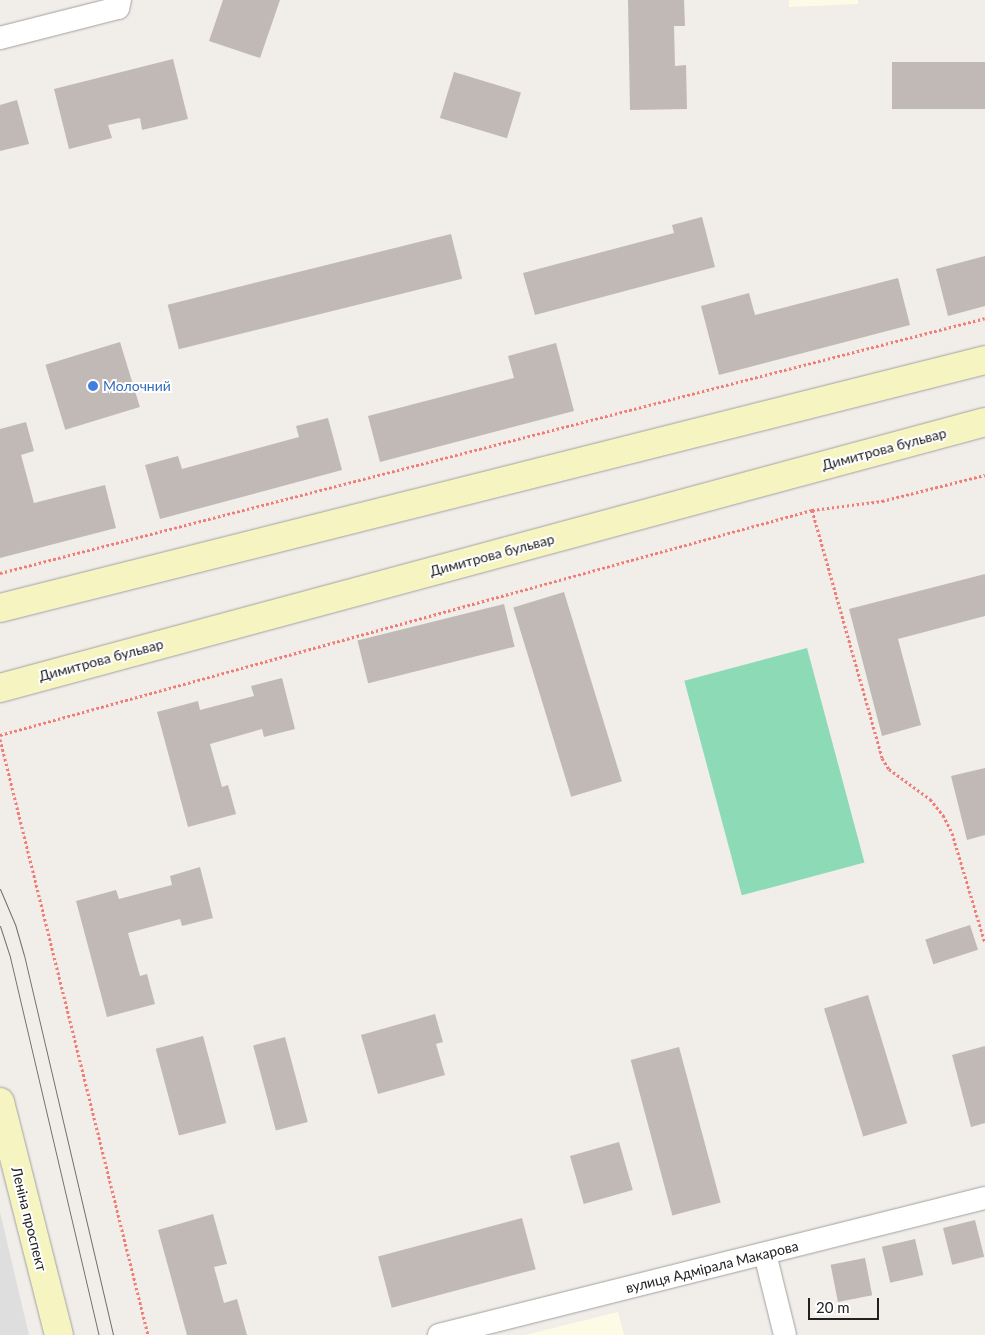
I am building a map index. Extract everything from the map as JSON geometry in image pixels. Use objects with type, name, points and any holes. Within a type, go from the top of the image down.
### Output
[{"type":"street","points":[[0,38],[119,4]]},
{"type":"street","points":[[0,608],[985,360]]},
{"type":"street","name":"Димитрова бульвар","points":[[0,688],[985,422]]},
{"type":"street","name":"Леніна проспект","points":[[0,1102],[59,1335]]},
{"type":"street","name":"вулиця Адмірала Макарова","points":[[439,1335],[985,1198]]},
{"type":"street","points":[[765,1254],[785,1335]]},
{"type":"path","points":[[0,573],[985,318]]},
{"type":"path","points":[[0,734],[812,510],[882,501],[985,475]]},
{"type":"path","points":[[812,510],[882,758],[889,769],[930,798],[943,815],[952,833],[985,943]]},
{"type":"path","points":[[0,739],[148,1335]]},
{"type":"shaded area","points":[[789,0],[858,0],[858,4],[789,7]]},
{"type":"shaded area","points":[[0,1212],[29,1335],[0,1335]]},
{"type":"shaded area","points":[[618,1312],[624,1335],[525,1335]]},
{"type":"green space","points":[[807,648],[864,862],[742,895],[684,681]]},
{"type":"building","points":[[223,0],[280,0],[260,58],[209,41]]},
{"type":"building","points":[[628,0],[684,0],[685,26],[674,26],[675,66],[686,65],[687,109],[630,110]]},
{"type":"building","points":[[173,59],[188,119],[142,130],[140,118],[108,125],[112,138],[69,149],[54,89]]},
{"type":"building","points":[[892,62],[985,62],[985,109],[892,109]]},
{"type":"building","points":[[454,72],[521,92],[507,138],[440,118]]},
{"type":"building","points":[[17,100],[29,144],[0,151],[0,105]]},
{"type":"building","points":[[702,217],[715,267],[535,315],[523,273],[674,233],[672,225]]},
{"type":"building","points":[[451,234],[462,279],[179,349],[168,305]]},
{"type":"building","points":[[985,256],[985,306],[948,316],[936,269]]},
{"type":"building","points":[[898,278],[910,325],[719,375],[701,306],[749,293],[755,315]]},
{"type":"building","name":"Молочний","points":[[120,342],[140,407],[65,430],[45,365]]},
{"type":"building","points":[[556,343],[574,411],[380,462],[368,416],[514,378],[508,356]]},
{"type":"building","points":[[328,418],[342,470],[160,519],[145,465],[178,456],[182,469],[299,437],[296,426]]},
{"type":"building","points":[[26,422],[34,451],[21,455],[34,503],[105,485],[116,528],[0,558],[0,429]]},
{"type":"building","points":[[985,574],[985,616],[898,639],[921,725],[882,736],[849,609]]},
{"type":"building","points":[[564,592],[622,781],[571,797],[513,607]]},
{"type":"building","points":[[504,604],[515,647],[368,683],[357,641]]},
{"type":"building","points":[[282,678],[295,729],[264,737],[262,729],[210,744],[222,787],[228,785],[236,814],[188,827],[157,712],[198,701],[200,710],[254,696],[251,686]]},
{"type":"building","points":[[985,768],[985,835],[967,840],[951,776]]},
{"type":"building","points":[[200,867],[213,918],[182,926],[180,919],[128,933],[140,976],[147,974],[155,1004],[107,1017],[76,901],[116,890],[119,899],[172,885],[170,876]]},
{"type":"building","points":[[970,925],[978,950],[933,964],[925,940]]},
{"type":"building","points":[[868,995],[907,1123],[863,1137],[824,1008]]},
{"type":"building","points":[[435,1014],[443,1042],[436,1044],[445,1075],[378,1094],[361,1035]]},
{"type":"building","points":[[203,1036],[226,1123],[179,1136],[156,1049]]},
{"type":"building","points":[[285,1037],[308,1122],[276,1131],[253,1046]]},
{"type":"building","points":[[985,1046],[985,1123],[971,1127],[952,1055]]},
{"type":"building","points":[[679,1047],[721,1203],[672,1215],[631,1060]]},
{"type":"building","points":[[619,1142],[633,1190],[584,1204],[570,1156]]},
{"type":"building","points":[[213,1214],[227,1264],[214,1267],[224,1303],[237,1299],[247,1335],[187,1335],[158,1230]]},
{"type":"building","points":[[522,1218],[536,1269],[392,1308],[378,1257]]},
{"type":"building","points":[[975,1220],[984,1257],[952,1265],[943,1228]]},
{"type":"building","points":[[915,1239],[923,1275],[890,1283],[882,1247]]},
{"type":"building","points":[[865,1258],[872,1295],[838,1302],[831,1265]]},
{"type":"tram line","points":[[0,889],[15,924],[24,955],[113,1335]]},
{"type":"tram line","points":[[0,926],[10,957],[99,1335]]},
{"type":"place","name":"Молочний","points":[[93,386]]}]
